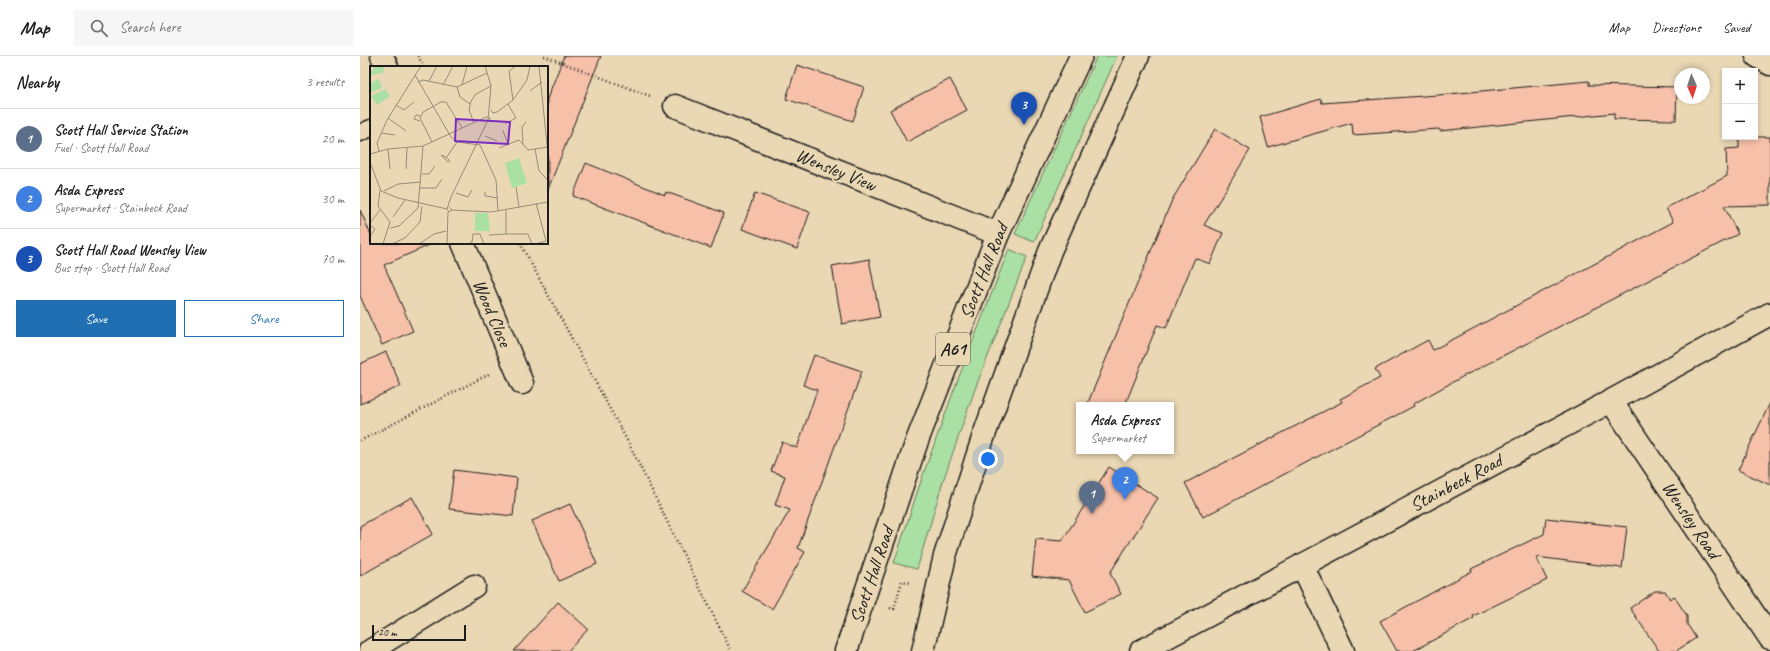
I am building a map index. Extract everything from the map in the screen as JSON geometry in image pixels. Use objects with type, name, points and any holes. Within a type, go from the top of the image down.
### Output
[{"type":"main road","points":[[382,56],[387,66]]},
{"type":"main road","name":"Scott Hall Road","points":[[846,651],[917,441],[998,234],[1081,56]]},
{"type":"main road","points":[[923,651],[945,556],[983,438],[1050,251],[1138,56]]},
{"type":"main road","points":[[1757,56],[1770,64]]},
{"type":"main road","name":"Wensley View","points":[[674,106],[998,234]]},
{"type":"main road","name":"Wood Close","points":[[463,244],[522,383]]},
{"type":"main road","name":"Stainbeck Road","points":[[1141,651],[1611,401],[1770,314]]},
{"type":"main road","name":"Wensley Road","points":[[1611,401],[1770,638]]},
{"type":"main road","points":[[1302,565],[1343,651]]},
{"type":"main road","points":[[370,651],[474,586]]},
{"type":"lane","points":[[360,133],[370,128]]},
{"type":"path","points":[[418,56],[423,66]]},
{"type":"path","points":[[544,56],[674,106]]},
{"type":"path","points":[[521,244],[629,444],[731,651]]},
{"type":"path","points":[[360,441],[513,362]]},
{"type":"path","points":[[863,600],[894,609],[902,581],[937,588]]},
{"type":"green space","points":[[1097,56],[1117,56],[1034,242],[1015,234]]},
{"type":"green space","points":[[1009,249],[1027,257],[975,389],[943,481],[917,569],[894,563],[923,475],[957,382]]},
{"type":"building","points":[[564,56],[601,56],[548,189],[548,96]]},
{"type":"building","points":[[797,65],[864,87],[853,121],[786,99]]},
{"type":"building","points":[[950,79],[967,110],[907,142],[890,110]]},
{"type":"building","points":[[1589,81],[1589,85],[1674,87],[1674,104],[1676,104],[1676,120],[1614,119],[1614,113],[1440,131],[1439,129],[1353,135],[1352,123],[1268,147],[1260,117],[1321,99],[1322,103],[1438,95]]},
{"type":"building","points":[[1215,129],[1250,150],[1204,225],[1223,233],[1210,264],[1195,258],[1166,328],[1157,325],[1126,402],[1088,402],[1172,200]]},
{"type":"building","points":[[1758,137],[1770,137],[1770,205],[1724,206],[1738,234],[1460,378],[1413,404],[1414,406],[1203,517],[1185,483],[1342,402],[1340,399],[1380,378],[1375,369],[1428,340],[1433,350],[1673,222],[1666,208],[1727,176],[1726,149],[1739,148],[1739,140],[1758,140]]},
{"type":"building","points":[[586,163],[665,195],[666,192],[724,213],[711,248],[573,196]]},
{"type":"building","points":[[755,193],[810,212],[797,249],[742,229]]},
{"type":"building","points":[[360,210],[370,233],[370,244],[432,244],[384,265],[413,331],[382,345],[360,296]]},
{"type":"building","points":[[869,259],[880,317],[842,324],[832,266]]},
{"type":"building","points":[[386,352],[401,386],[360,404],[360,364]]},
{"type":"building","points":[[814,355],[862,371],[798,548],[805,552],[772,609],[742,591],[790,510],[775,505],[785,476],[771,471],[782,442],[797,448],[817,390],[803,385]]},
{"type":"building","points":[[1770,403],[1770,485],[1738,470]]},
{"type":"building","points":[[1109,467],[1158,498],[1110,573],[1121,594],[1085,612],[1069,580],[1032,576],[1036,539],[1062,541]]},
{"type":"building","points":[[454,470],[517,478],[513,516],[449,509]]},
{"type":"building","points":[[412,497],[433,534],[360,576],[360,526]]},
{"type":"building","points":[[570,504],[597,564],[559,581],[532,521]]},
{"type":"building","points":[[1546,518],[1627,527],[1622,568],[1536,557],[1547,580],[1473,616],[1474,618],[1413,651],[1397,651],[1380,621],[1472,571],[1471,569],[1544,534]]},
{"type":"building","points":[[1655,591],[1665,591],[1670,599],[1674,596],[1687,616],[1687,624],[1696,638],[1676,651],[1659,651],[1630,608]]},
{"type":"building","points":[[558,602],[588,629],[568,651],[514,651]]},
{"type":"place","name":"Scott Hall Road Wensley View","points":[[1024,125]]},
{"type":"place","name":"Asda Express","points":[[1125,500]]},
{"type":"place","name":"Scott Hall Service Station","points":[[1092,514]]}]
